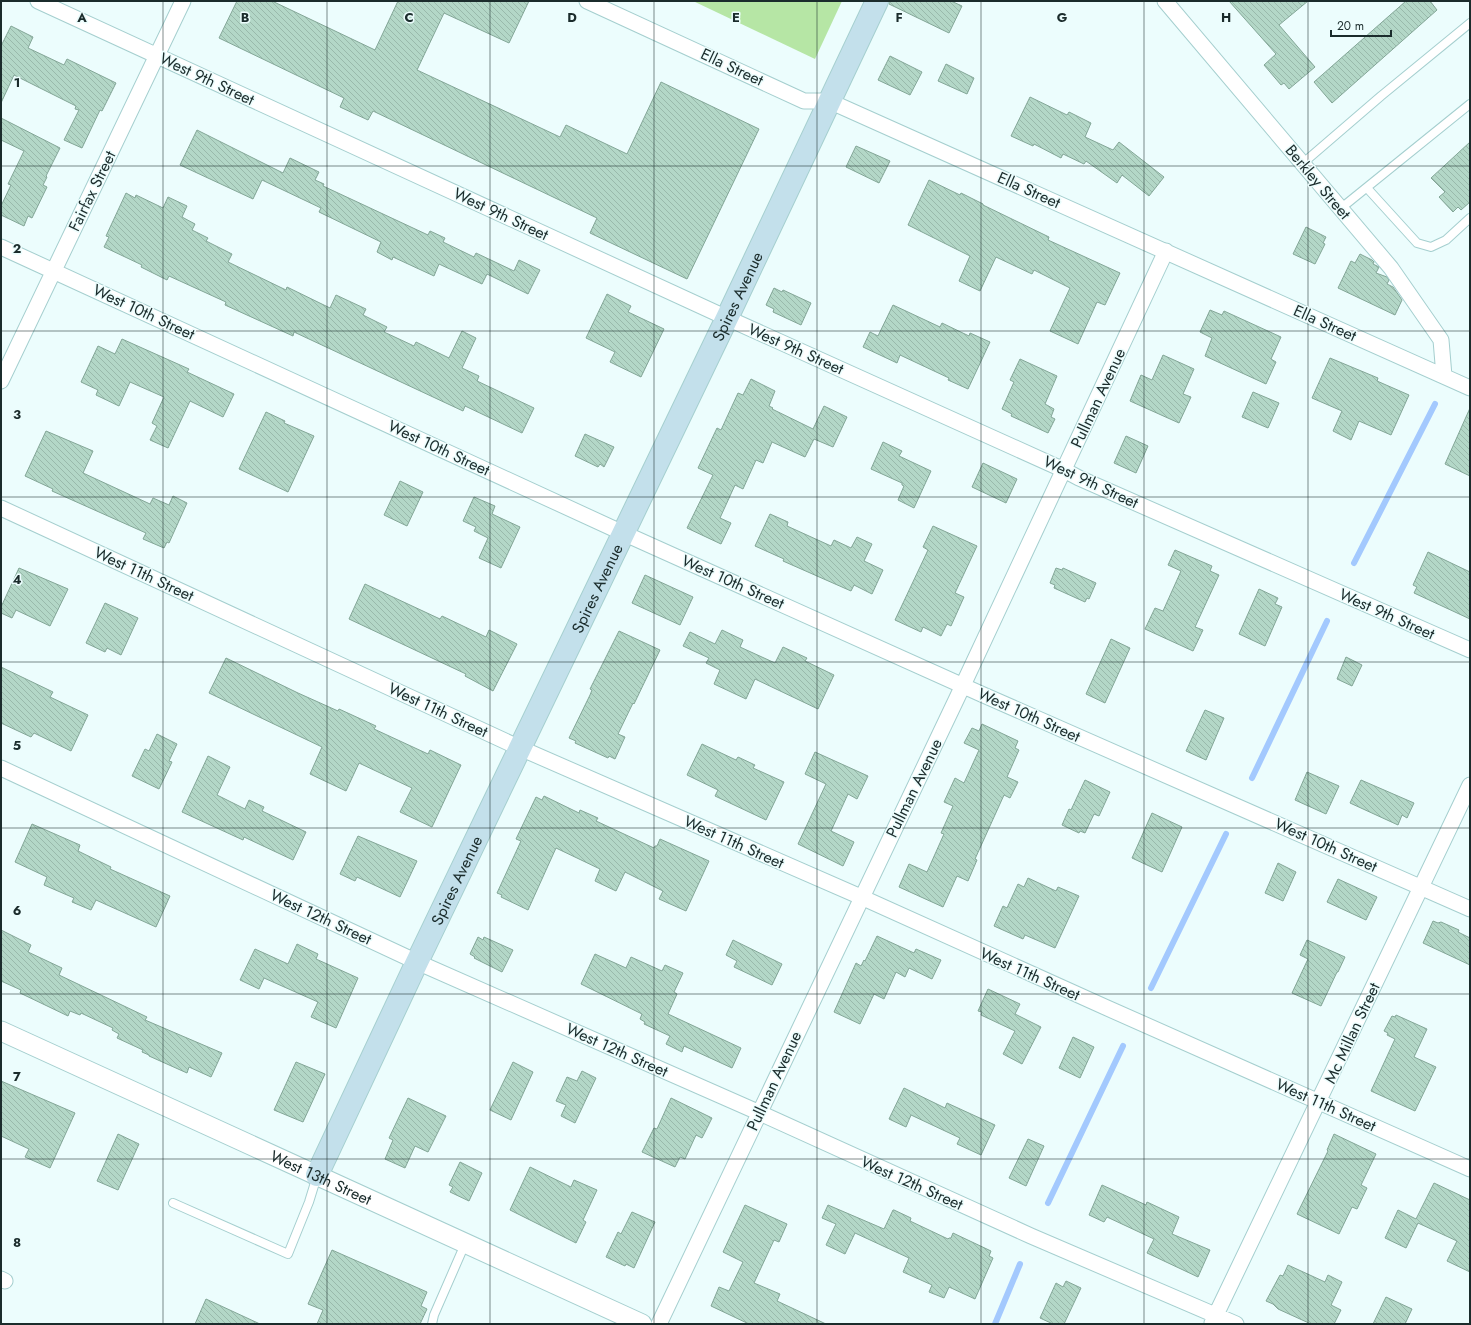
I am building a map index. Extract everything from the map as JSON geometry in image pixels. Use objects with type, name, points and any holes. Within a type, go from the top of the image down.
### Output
[{"type":"main road","name":"Spires Avenue","points":[[317,1175],[417,962],[727,318],[877,1]]},
{"type":"street","name":"West 9th Street","points":[[38,1],[727,318],[1094,484],[1470,650]]},
{"type":"street","name":"Fairfax Street","points":[[1,381],[183,1]]},
{"type":"street","name":"Ella Street","points":[[587,1],[804,101],[829,101],[1470,388]]},
{"type":"street","name":"Berkley Street","points":[[1165,1],[1391,268],[1441,340],[1444,376]]},
{"type":"street","name":"West 10th Street","points":[[1,246],[623,533],[963,686],[1470,909]]},
{"type":"street","name":"Pullman Avenue","points":[[658,1324],[963,686],[1166,251]]},
{"type":"street","name":"West 11th Street","points":[[1,508],[520,748],[861,897],[1470,1169]]},
{"type":"street","name":"West 12th Street","points":[[1,768],[417,962],[760,1113],[1214,1320],[1236,1324]]},
{"type":"street","name":"Mc Millan Street","points":[[1214,1320],[1470,785]]},
{"type":"street","name":"West 13th Street","points":[[1,1031],[642,1324]]},
{"type":"lane","points":[[1302,164],[1381,96],[1470,23]]},
{"type":"lane","points":[[1340,209],[1470,104]]},
{"type":"lane","points":[[1367,188],[1416,243],[1430,247],[1446,240],[1470,218]]},
{"type":"lane","points":[[173,1202],[288,1254],[309,1202],[317,1175]]},
{"type":"lane","points":[[432,1324],[434,1315],[465,1244]]},
{"type":"green space","points":[[693,1],[842,1],[815,59]]},
{"type":"building","points":[[237,1],[272,1],[375,50],[398,1],[529,1],[509,43],[444,13],[417,70],[560,137],[566,125],[627,154],[661,82],[759,129],[687,279],[590,233],[597,218],[373,111],[368,120],[340,107],[344,98],[219,38]]},
{"type":"building","points":[[889,1],[951,1],[962,6],[949,33],[889,4]]},
{"type":"building","points":[[1229,1],[1308,1],[1279,25],[1315,67],[1289,89],[1284,83],[1281,85],[1264,65],[1276,54]]},
{"type":"building","points":[[1406,1],[1430,1],[1437,10],[1332,103],[1314,82]]},
{"type":"building","points":[[11,26],[33,37],[28,48],[64,65],[67,59],[116,83],[102,111],[100,110],[82,148],[64,140],[79,110],[75,109],[76,106],[14,75],[1,103],[1,46]]},
{"type":"building","points":[[890,56],[922,72],[910,95],[878,80]]},
{"type":"building","points":[[946,64],[974,78],[967,94],[938,81]]},
{"type":"building","points":[[1030,97],[1067,115],[1069,112],[1091,123],[1085,137],[1113,150],[1119,142],[1164,177],[1149,196],[1122,175],[1117,183],[1086,161],[1084,164],[1063,154],[1061,158],[1034,144],[1033,146],[1011,136]]},
{"type":"building","points":[[1,118],[60,148],[43,185],[47,187],[32,218],[28,216],[24,226],[1,215],[1,206],[11,185],[8,184],[24,151],[1,140]]},
{"type":"building","points":[[197,130],[283,173],[290,158],[319,172],[315,180],[324,184],[323,186],[428,235],[430,231],[445,238],[443,242],[474,257],[476,253],[514,271],[519,260],[540,270],[528,294],[487,274],[482,284],[439,264],[434,276],[393,257],[392,260],[377,252],[381,242],[319,212],[321,208],[262,180],[253,199],[180,165]]},
{"type":"building","points":[[1470,142],[1470,202],[1461,210],[1458,207],[1453,212],[1439,197],[1445,192],[1431,178]]},
{"type":"building","points":[[856,146],[890,161],[879,183],[846,167]]},
{"type":"building","points":[[929,180],[960,195],[961,193],[1049,237],[1048,240],[1120,273],[1105,305],[1097,302],[1078,344],[1050,331],[1070,288],[1034,270],[1032,274],[996,257],[980,291],[959,281],[970,256],[908,225]]},
{"type":"building","points":[[126,193],[135,198],[136,195],[163,208],[168,197],[187,206],[182,217],[195,224],[192,230],[208,238],[206,241],[232,254],[228,262],[286,290],[287,287],[330,308],[336,295],[366,309],[363,315],[387,327],[384,332],[414,346],[416,342],[449,358],[462,331],[476,338],[462,368],[479,376],[477,381],[534,408],[522,433],[465,406],[463,411],[294,332],[293,336],[225,305],[226,302],[169,276],[167,280],[141,267],[142,265],[104,247],[109,237],[106,236]]},
{"type":"building","points":[[1306,227],[1326,237],[1323,243],[1325,244],[1315,264],[1293,254]]},
{"type":"building","points":[[1360,254],[1372,260],[1374,262],[1373,264],[1379,267],[1376,273],[1387,277],[1389,280],[1387,284],[1393,287],[1402,300],[1395,315],[1338,288],[1351,261],[1355,263]]},
{"type":"building","points":[[774,288],[782,292],[783,290],[811,303],[801,325],[773,312],[774,309],[766,305]]},
{"type":"building","points":[[607,294],[631,306],[628,312],[664,329],[641,377],[610,362],[615,352],[586,338]]},
{"type":"building","points":[[893,305],[940,327],[942,323],[969,336],[970,333],[990,342],[968,389],[948,380],[949,378],[900,355],[897,363],[863,347],[870,332],[878,336]]},
{"type":"building","points":[[1210,310],[1222,315],[1224,311],[1281,337],[1271,359],[1276,362],[1266,384],[1205,356],[1212,338],[1200,332]]},
{"type":"building","points":[[122,339],[189,369],[187,372],[234,394],[223,417],[190,401],[168,448],[150,440],[157,426],[152,423],[164,397],[130,382],[119,406],[96,395],[98,390],[81,382],[98,346],[115,354]]},
{"type":"building","points":[[1163,355],[1194,369],[1183,394],[1191,397],[1179,423],[1130,401],[1141,375],[1152,380]]},
{"type":"building","points":[[1330,358],[1378,378],[1377,381],[1409,395],[1391,435],[1359,421],[1351,440],[1333,431],[1342,411],[1312,398]]},
{"type":"building","points":[[1020,359],[1057,376],[1045,404],[1054,409],[1051,417],[1055,419],[1048,433],[1011,416],[1012,414],[1002,409],[1014,382],[1010,380]]},
{"type":"building","points":[[751,379],[775,391],[769,406],[773,408],[772,409],[813,429],[824,406],[847,417],[833,447],[814,439],[805,457],[772,442],[763,463],[756,460],[743,489],[735,485],[720,518],[731,523],[721,544],[687,528],[713,475],[698,468],[717,428],[721,430],[738,393],[743,395]]},
{"type":"building","points":[[1253,392],[1279,403],[1268,428],[1242,417]]},
{"type":"building","points":[[1470,408],[1470,476],[1445,464]]},
{"type":"building","points":[[266,412],[285,421],[284,423],[314,436],[288,492],[239,469]]},
{"type":"building","points":[[46,431],[93,451],[83,473],[150,504],[153,498],[169,505],[173,496],[187,503],[169,543],[167,542],[164,548],[143,539],[146,533],[52,491],[53,489],[25,476]]},
{"type":"building","points":[[585,434],[614,447],[604,467],[600,464],[598,467],[575,456]]},
{"type":"building","points":[[1126,436],[1148,446],[1136,473],[1114,463]]},
{"type":"building","points":[[883,442],[902,451],[899,456],[931,471],[914,508],[898,500],[904,486],[902,483],[871,469]]},
{"type":"building","points":[[983,463],[1017,479],[1006,503],[972,487]]},
{"type":"building","points":[[400,481],[423,492],[407,526],[384,515]]},
{"type":"building","points":[[474,497],[495,506],[492,514],[520,527],[501,568],[479,558],[488,538],[474,531],[476,527],[463,521]]},
{"type":"building","points":[[770,514],[788,522],[787,526],[831,546],[834,540],[851,548],[857,537],[872,544],[864,561],[883,570],[872,594],[854,585],[851,591],[783,561],[784,559],[755,546]]},
{"type":"building","points":[[933,526],[977,546],[955,593],[964,597],[951,626],[947,624],[941,636],[923,627],[921,632],[895,620],[928,550],[923,547]]},
{"type":"building","points":[[1175,550],[1212,566],[1210,571],[1219,575],[1195,627],[1203,630],[1193,651],[1145,629],[1155,608],[1163,611],[1181,571],[1168,565]]},
{"type":"building","points":[[1428,552],[1470,572],[1470,619],[1414,593],[1417,587],[1413,585]]},
{"type":"building","points":[[19,568],[68,589],[50,626],[16,610],[12,618],[1,613],[1,607]]},
{"type":"building","points":[[1056,568],[1062,570],[1063,568],[1096,583],[1089,599],[1087,598],[1085,602],[1054,588],[1055,585],[1050,583]]},
{"type":"building","points":[[645,575],[693,597],[680,625],[632,603]]},
{"type":"building","points":[[365,584],[440,619],[442,616],[486,637],[489,630],[517,644],[493,691],[465,676],[466,674],[349,619]]},
{"type":"building","points":[[1259,589],[1278,598],[1275,604],[1282,607],[1265,646],[1239,634]]},
{"type":"building","points":[[105,603],[138,618],[121,655],[107,648],[105,652],[86,643]]},
{"type":"building","points":[[722,630],[743,640],[740,647],[775,663],[783,647],[807,658],[805,661],[834,675],[818,709],[755,679],[746,699],[714,684],[720,670],[706,663],[709,658],[683,646],[690,632],[715,644]]},
{"type":"building","points":[[619,631],[660,650],[618,734],[625,737],[615,759],[609,756],[608,758],[575,743],[576,741],[569,738],[590,695],[592,690],[590,689]]},
{"type":"building","points":[[1111,639],[1130,648],[1105,703],[1086,694]]},
{"type":"building","points":[[1346,657],[1362,665],[1352,686],[1337,679]]},
{"type":"building","points":[[226,658],[298,693],[338,711],[339,709],[376,726],[374,729],[428,754],[430,750],[461,765],[432,827],[400,812],[412,788],[359,763],[346,791],[310,774],[322,747],[209,693]]},
{"type":"building","points":[[1,667],[53,692],[50,697],[88,715],[71,751],[34,733],[31,737],[1,723]]},
{"type":"building","points":[[1205,710],[1224,718],[1206,760],[1186,751]]},
{"type":"building","points":[[982,724],[1018,741],[1015,748],[1019,750],[1007,777],[1018,782],[1010,798],[1004,795],[975,859],[977,860],[968,881],[957,876],[943,907],[899,887],[909,864],[927,872],[944,834],[941,833],[953,806],[944,802],[955,778],[964,783],[979,750],[964,743],[972,728],[979,731]]},
{"type":"building","points":[[157,734],[177,744],[169,761],[172,762],[159,789],[132,776],[145,749],[149,751]]},
{"type":"building","points":[[702,744],[736,760],[738,757],[755,765],[753,768],[784,782],[766,820],[715,796],[718,790],[687,775]]},
{"type":"building","points":[[815,752],[868,776],[857,799],[848,794],[831,831],[854,842],[843,866],[798,844],[826,784],[805,774]]},
{"type":"building","points":[[208,756],[230,767],[217,795],[245,809],[249,800],[264,807],[262,811],[306,832],[293,860],[244,837],[243,840],[182,812]]},
{"type":"building","points":[[1307,772],[1339,786],[1326,814],[1295,800]]},
{"type":"building","points":[[1085,780],[1110,792],[1099,816],[1094,814],[1085,833],[1080,831],[1079,833],[1062,825]]},
{"type":"building","points":[[1361,780],[1414,803],[1407,818],[1402,815],[1398,825],[1350,803]]},
{"type":"building","points":[[544,796],[579,813],[580,810],[598,818],[596,821],[654,848],[657,846],[660,839],[709,861],[686,911],[659,899],[663,891],[625,872],[616,891],[595,881],[600,869],[556,848],[528,910],[501,897],[502,895],[497,893],[521,841],[516,839],[536,797],[542,800]]},
{"type":"building","points":[[1152,813],[1182,827],[1162,872],[1132,858]]},
{"type":"building","points":[[32,824],[80,845],[78,851],[111,867],[110,869],[170,896],[156,927],[96,900],[91,910],[72,902],[74,898],[44,885],[47,877],[15,862]]},
{"type":"building","points":[[358,836],[417,861],[400,897],[357,877],[355,881],[340,874]]},
{"type":"building","points":[[1278,863],[1296,872],[1283,901],[1265,893]]},
{"type":"building","points":[[1028,878],[1056,891],[1058,887],[1079,896],[1055,948],[1025,935],[1023,939],[994,926],[1003,906],[1007,908],[1018,884],[1024,887]]},
{"type":"building","points":[[1338,879],[1377,897],[1366,920],[1327,902]]},
{"type":"building","points":[[1433,921],[1438,923],[1441,922],[1459,930],[1458,932],[1470,938],[1470,965],[1423,943]]},
{"type":"building","points":[[1,930],[31,945],[28,952],[62,968],[59,975],[147,1017],[145,1020],[222,1053],[211,1077],[189,1067],[187,1073],[149,1056],[142,1052],[143,1050],[117,1038],[119,1034],[112,1030],[113,1028],[81,1013],[80,1015],[70,1011],[68,1016],[20,993],[21,990],[1,981]]},
{"type":"building","points":[[877,936],[914,953],[916,949],[941,960],[932,979],[909,968],[905,977],[896,972],[884,999],[874,994],[860,1024],[834,1012],[856,963],[861,966],[864,960],[865,961]]},
{"type":"building","points":[[478,937],[483,940],[484,937],[513,950],[502,972],[474,958],[475,957],[470,954]]},
{"type":"building","points":[[733,940],[782,964],[772,985],[734,967],[737,961],[726,955]]},
{"type":"building","points":[[1307,940],[1345,957],[1321,1006],[1292,993],[1308,959],[1300,955]]},
{"type":"building","points":[[297,944],[318,954],[316,959],[358,978],[336,1028],[311,1017],[318,1002],[264,978],[259,989],[240,980],[255,949],[288,964]]},
{"type":"building","points":[[595,954],[626,968],[631,957],[662,971],[665,965],[683,973],[674,992],[677,994],[668,1014],[741,1048],[732,1068],[684,1046],[682,1052],[666,1044],[670,1036],[644,1024],[645,1022],[640,1019],[642,1014],[581,984]]},
{"type":"building","points":[[988,989],[1020,1004],[1015,1014],[1041,1027],[1022,1064],[1003,1054],[1015,1031],[981,1015],[982,1012],[978,1011]]},
{"type":"building","points":[[1396,1015],[1427,1029],[1414,1057],[1436,1067],[1415,1111],[1371,1091],[1395,1039],[1387,1035],[1388,1033],[1384,1031],[1392,1016],[1395,1017]]},
{"type":"building","points":[[1073,1037],[1094,1047],[1080,1078],[1059,1068]]},
{"type":"building","points":[[296,1062],[325,1074],[303,1122],[274,1110]]},
{"type":"building","points":[[513,1062],[533,1072],[511,1120],[490,1110]]},
{"type":"building","points":[[582,1071],[596,1078],[575,1123],[561,1116],[566,1105],[556,1101],[567,1077],[577,1081]]},
{"type":"building","points":[[1,1081],[75,1113],[50,1168],[25,1157],[29,1149],[1,1136]]},
{"type":"building","points":[[904,1088],[945,1108],[947,1103],[995,1125],[981,1155],[957,1144],[960,1138],[911,1115],[906,1127],[889,1119]]},
{"type":"building","points":[[408,1098],[446,1116],[428,1152],[415,1146],[405,1168],[385,1159],[393,1140],[389,1138]]},
{"type":"building","points":[[671,1098],[712,1118],[702,1138],[696,1135],[685,1159],[680,1157],[675,1167],[642,1152],[654,1128],[657,1129]]},
{"type":"building","points":[[118,1134],[139,1144],[118,1190],[97,1181]]},
{"type":"building","points":[[1334,1134],[1376,1154],[1361,1185],[1367,1188],[1357,1209],[1352,1207],[1339,1234],[1297,1214],[1328,1151],[1327,1150]]},
{"type":"building","points":[[1028,1139],[1044,1146],[1026,1186],[1009,1178]]},
{"type":"building","points":[[460,1162],[482,1173],[469,1201],[450,1192],[453,1187],[449,1185]]},
{"type":"building","points":[[530,1167],[571,1187],[574,1180],[597,1190],[583,1220],[586,1222],[576,1243],[510,1210]]},
{"type":"building","points":[[1434,1183],[1470,1200],[1470,1272],[1447,1261],[1457,1241],[1418,1223],[1406,1248],[1385,1238],[1398,1210],[1416,1219]]},
{"type":"building","points":[[1102,1185],[1146,1205],[1147,1202],[1179,1217],[1172,1234],[1210,1250],[1198,1277],[1147,1253],[1154,1239],[1107,1217],[1104,1222],[1089,1215]]},
{"type":"building","points":[[745,1205],[787,1224],[779,1242],[774,1240],[754,1283],[780,1294],[777,1301],[826,1324],[749,1324],[711,1306],[719,1287],[729,1291],[743,1262],[723,1252]]},
{"type":"building","points":[[828,1205],[884,1229],[894,1210],[911,1218],[910,1221],[948,1239],[951,1238],[953,1233],[991,1251],[989,1256],[993,1258],[975,1299],[949,1287],[944,1298],[929,1292],[932,1285],[903,1272],[909,1258],[855,1233],[845,1254],[826,1245],[836,1224],[822,1218]]},
{"type":"building","points":[[632,1212],[655,1222],[634,1268],[626,1264],[625,1266],[606,1257],[618,1232],[621,1234]]},
{"type":"building","points":[[332,1250],[427,1292],[421,1306],[427,1309],[420,1324],[317,1324],[323,1310],[308,1304]]},
{"type":"building","points":[[1288,1265],[1325,1282],[1328,1275],[1342,1282],[1331,1305],[1341,1310],[1334,1324],[1311,1324],[1278,1309],[1273,1304],[1266,1301],[1280,1275],[1283,1276]]},
{"type":"building","points":[[1066,1281],[1081,1288],[1064,1324],[1053,1324],[1040,1318],[1056,1283],[1063,1287]]},
{"type":"building","points":[[1386,1297],[1412,1309],[1405,1324],[1373,1324]]},
{"type":"building","points":[[206,1299],[260,1324],[195,1324]]},
{"type":"waterway","points":[[1354,563],[1435,404]]},
{"type":"waterway","points":[[1252,778],[1327,621]]},
{"type":"waterway","points":[[1151,988],[1226,834]]},
{"type":"waterway","points":[[1048,1203],[1123,1046]]},
{"type":"waterway","points":[[995,1324],[1020,1264]]}]
